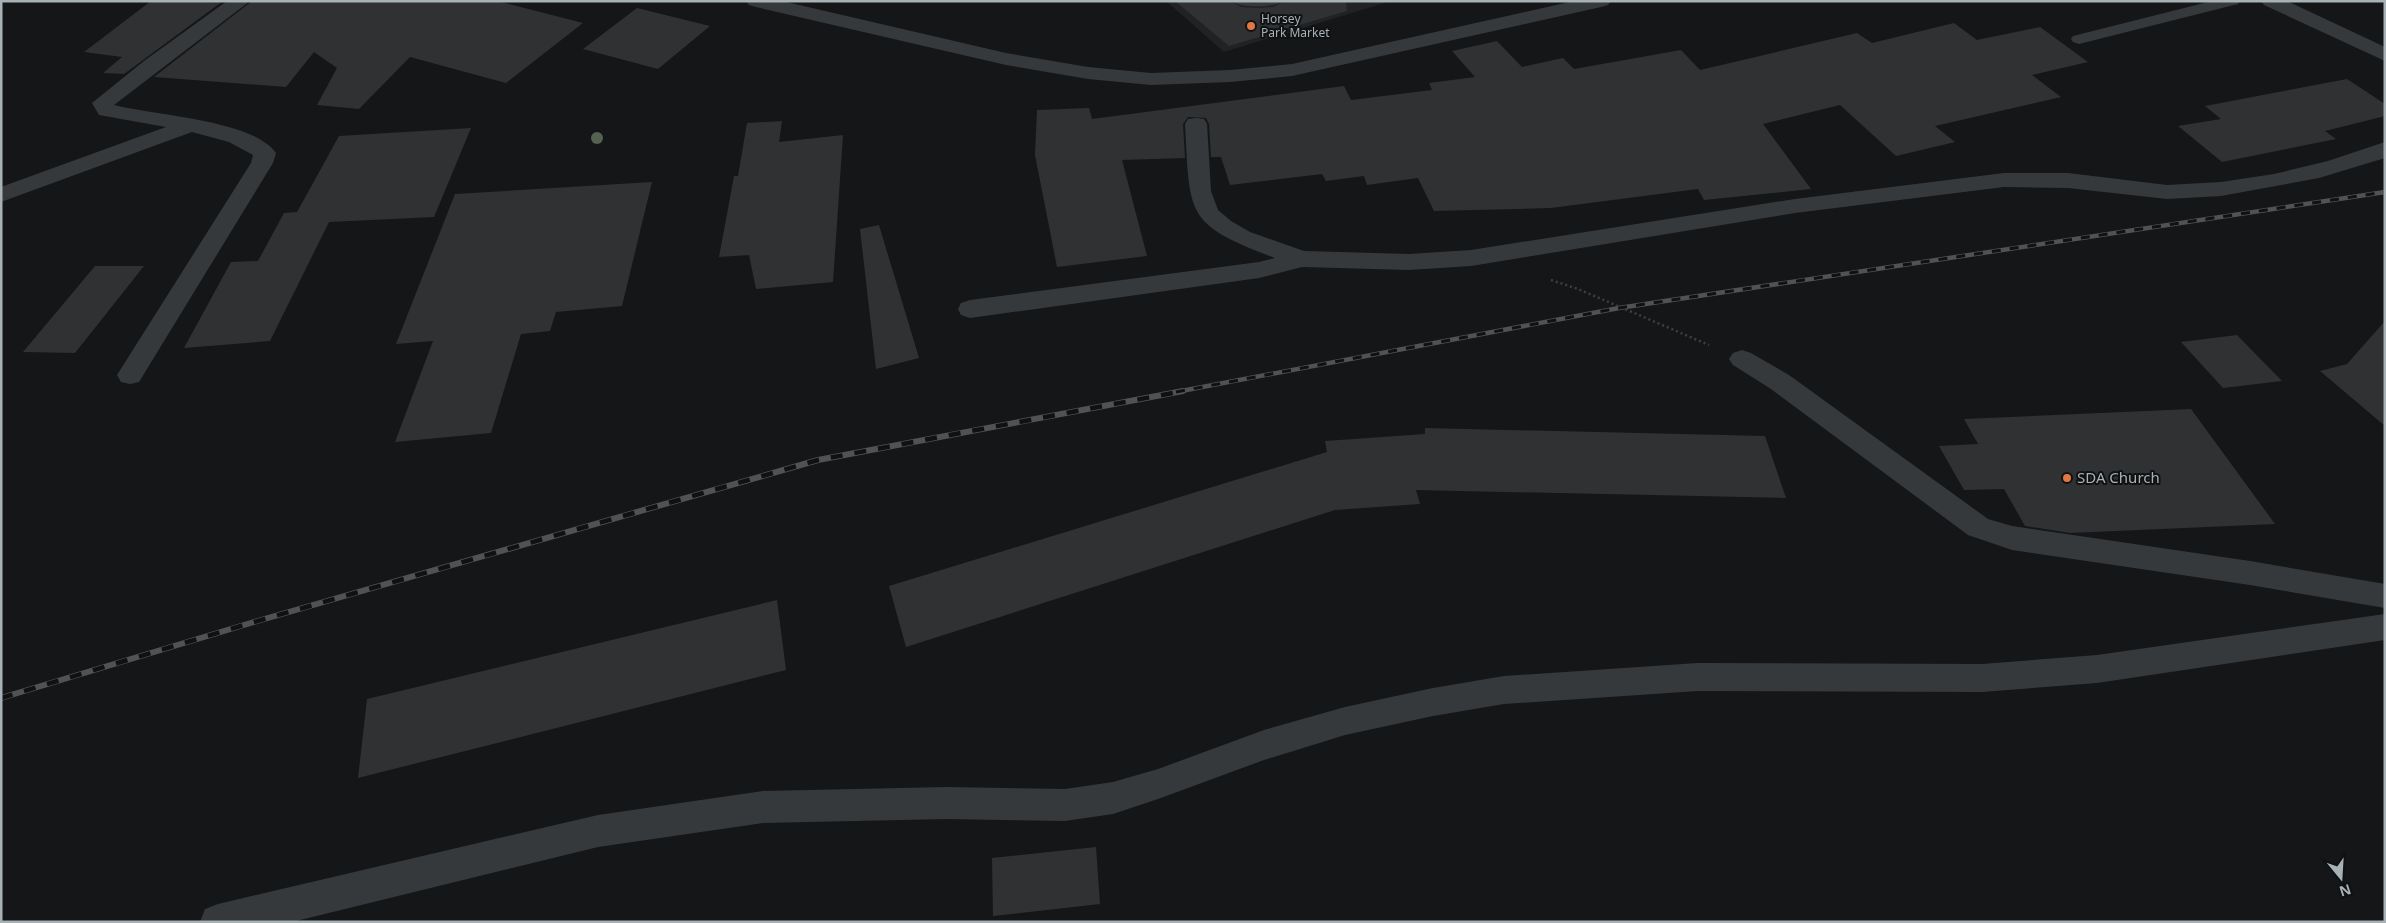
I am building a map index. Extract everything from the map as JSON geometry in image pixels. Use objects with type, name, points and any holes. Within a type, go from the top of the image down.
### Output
[{"type":"street","points":[[130,375],[262,163],[265,153],[261,148],[240,139],[190,125],[107,110],[103,103],[151,65],[240,1]]},
{"type":"street","points":[[756,1],[1006,59],[1088,73],[1151,79],[1230,76],[1292,70],[1600,1]]},
{"type":"street","points":[[2271,1],[2385,55]]},
{"type":"street","points":[[1196,124],[1200,191],[1208,213],[1222,226],[1242,237],[1302,259]]},
{"type":"street","points":[[1,195],[190,125]]},
{"type":"street","points":[[970,309],[1259,270],[1302,259],[1409,262],[1471,258],[1879,194],[2028,178],[2095,183],[2167,192],[2220,190],[2268,183],[2380,154]]},
{"type":"street","points":[[1742,359],[1780,382],[1978,527],[2012,538],[2250,573],[2385,596]]},
{"type":"street","points":[[218,922],[598,831],[763,807],[947,803],[1065,805],[1113,798],[1158,784],[1264,745],[1345,721],[1433,702],[1504,690],[1698,677],[1982,678],[2097,669],[2385,627]]},
{"type":"lane","points":[[1240,1],[1274,1]]},
{"type":"lane","points":[[2079,39],[2232,1]]},
{"type":"path","points":[[1545,278],[1578,289],[1618,308],[1683,333],[1742,359]]},
{"type":"shaded area","name":"Horsey Park Market","points":[[1166,1],[1391,1],[1224,52]]},
{"type":"building","points":[[151,1],[223,1],[124,74],[103,73],[122,57],[84,52]]},
{"type":"building","points":[[252,1],[497,1],[583,23],[506,83],[410,57],[359,109],[317,105],[337,68],[314,52],[286,87],[154,77]]},
{"type":"building","name":"Horsey Park Market","points":[[1175,1],[1230,1],[1241,7],[1257,8],[1273,7],[1284,1],[1346,1],[1347,11],[1229,46]]},
{"type":"building","points":[[637,8],[710,26],[658,69],[583,49]]},
{"type":"building","points":[[1954,23],[1977,40],[2040,27],[2088,62],[2032,75],[2061,97],[1935,126],[1955,142],[1896,156],[1840,105],[1763,124],[1811,189],[1704,200],[1698,189],[1551,208],[1434,211],[1418,178],[1367,185],[1364,176],[1326,181],[1322,174],[1230,185],[1221,157],[1211,157],[1209,124],[1206,118],[1188,117],[1183,124],[1185,158],[1122,160],[1147,256],[1057,267],[1035,155],[1037,110],[1089,108],[1092,119],[1344,86],[1351,100],[1432,90],[1429,83],[1475,77],[1452,51],[1497,41],[1522,67],[1563,58],[1574,69],[1681,50],[1700,70],[1857,33],[1872,43]]},
{"type":"building","points":[[2347,79],[2385,104],[2385,116],[2325,131],[2336,139],[2222,162],[2178,126],[2221,119],[2205,106]]},
{"type":"building","points":[[782,121],[779,142],[843,135],[833,282],[756,289],[749,255],[719,257],[734,176],[738,176],[747,123]]},
{"type":"building","points":[[471,128],[434,217],[329,222],[270,341],[184,348],[231,262],[258,261],[284,213],[297,212],[339,136]]},
{"type":"building","points":[[652,182],[622,306],[556,312],[550,331],[521,334],[491,433],[395,442],[433,341],[396,344],[455,194]]},
{"type":"building","points":[[879,225],[919,358],[876,369],[860,229]]},
{"type":"building","points":[[95,266],[144,266],[75,353],[23,352]]},
{"type":"building","points":[[2385,321],[2385,426],[2320,371],[2347,364]]},
{"type":"building","points":[[2237,335],[2282,381],[2223,388],[2181,342]]},
{"type":"building","points":[[2191,409],[2275,524],[2070,533],[2025,526],[2004,489],[1964,490],[1939,446],[1978,444],[1964,419]]},
{"type":"building","points":[[1425,428],[1765,436],[1786,498],[1416,490],[1420,504],[1335,510],[906,647],[889,586],[1327,452],[1325,441],[1425,434]]},
{"type":"building","points":[[777,600],[786,670],[358,778],[367,699]]},
{"type":"building","points":[[1096,847],[1100,904],[993,916],[992,858]]},
{"type":"railway","points":[[1176,392],[1619,308],[2385,192]]},
{"type":"railway","points":[[1,698],[254,622],[818,460],[1183,391]]},
{"type":"place","name":"Horsey Park Market","points":[[1251,26]]},
{"type":"place","name":"SDA Church","points":[[2067,478]]}]
